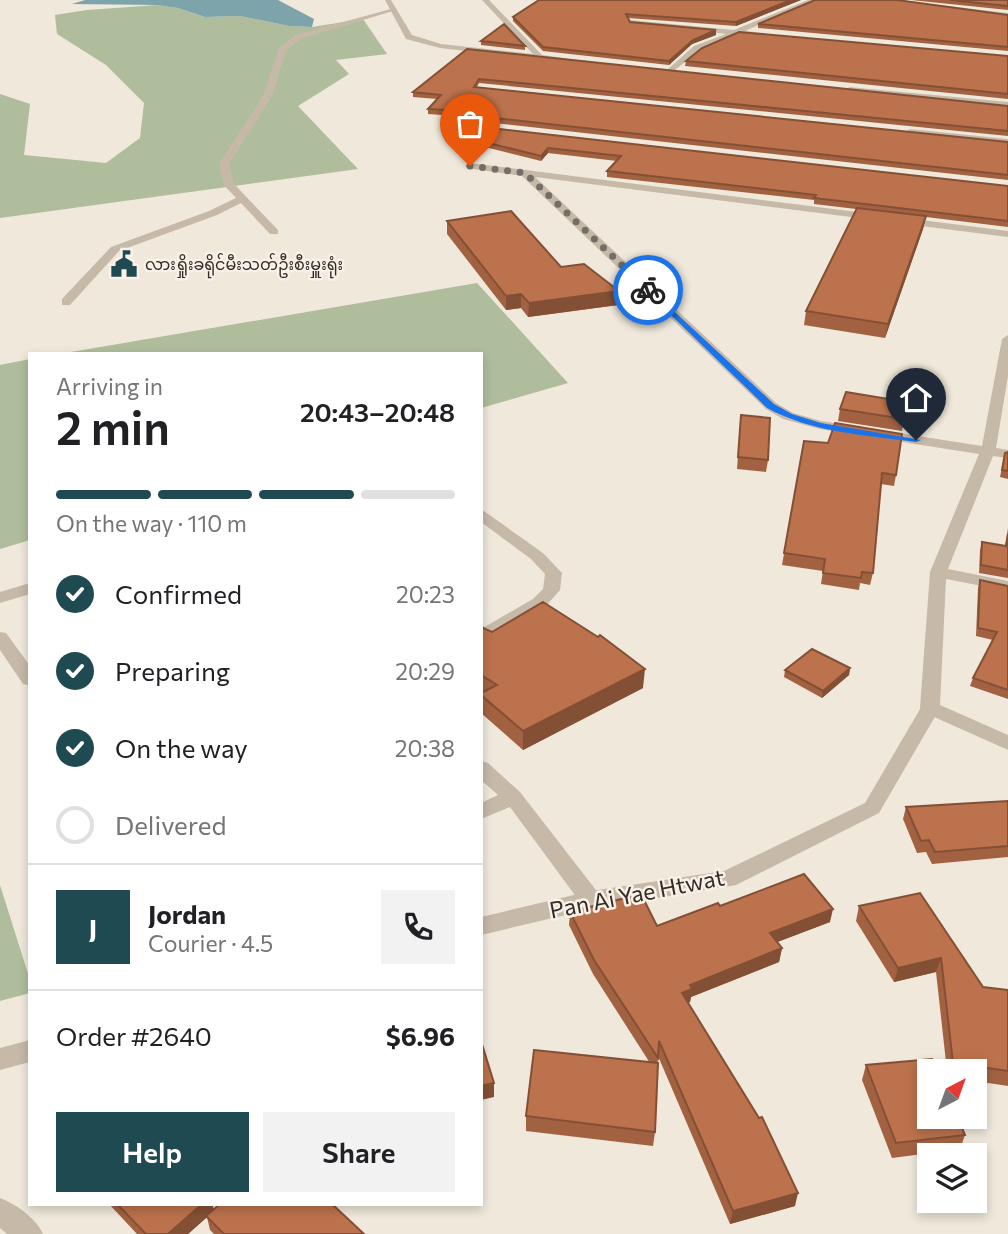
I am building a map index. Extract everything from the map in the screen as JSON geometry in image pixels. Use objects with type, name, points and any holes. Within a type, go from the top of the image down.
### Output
[{"type":"street","points":[[388,0],[409,37],[440,46],[604,64]]},
{"type":"street","points":[[485,0],[539,56]]},
{"type":"street","points":[[670,72],[697,48],[814,0]]},
{"type":"street","points":[[898,0],[1008,15]]},
{"type":"street","points":[[274,232],[229,185],[224,164],[267,99],[280,65],[282,50],[298,37],[393,10]]},
{"type":"street","points":[[630,22],[773,36]]},
{"type":"street","points":[[657,70],[683,73]]},
{"type":"street","points":[[832,88],[1008,105]]},
{"type":"street","points":[[452,124],[493,129]]},
{"type":"street","points":[[900,131],[1008,142]]},
{"type":"street","points":[[470,166],[1008,234]]},
{"type":"street","points":[[525,173],[771,406],[789,416],[820,425],[1008,454]]},
{"type":"street","points":[[66,302],[115,249],[213,213],[242,199]]},
{"type":"street","points":[[1008,339],[1005,372],[988,450],[938,572],[930,708],[1008,743]]},
{"type":"street","points":[[483,516],[537,556],[554,573],[551,590],[538,603],[483,636]]},
{"type":"street","points":[[938,572],[1008,586]]},
{"type":"street","points":[[0,598],[28,589]]},
{"type":"street","points":[[0,637],[28,677]]},
{"type":"street","name":"Pan Ai Yae Htwat","points":[[483,926],[591,900],[728,879],[872,808],[930,708]]},
{"type":"street","points":[[483,770],[513,797],[591,900]]},
{"type":"street","points":[[483,811],[513,797]]},
{"type":"street","points":[[0,1059],[28,1052]]},
{"type":"street","points":[[0,1211],[29,1234]]},
{"type":"green space","points":[[157,5],[178,8],[205,17],[240,16],[289,26],[312,27],[363,19],[387,54],[336,60],[349,74],[298,106],[358,169],[0,218],[0,94],[30,104],[24,155],[106,163],[140,138],[144,103],[106,65],[57,34],[55,15]]},
{"type":"green space","points":[[477,283],[568,383],[483,407],[483,352],[71,352]]},
{"type":"green space","points":[[28,359],[28,541],[0,549],[0,365]]},
{"type":"green space","points":[[0,885],[28,974],[28,994],[0,1001]]},
{"type":"water","points":[[85,0],[278,0],[314,19],[312,27],[289,26],[240,16],[205,17],[178,8],[157,5],[72,4]]},
{"type":"building","points":[[539,0],[791,0],[736,22],[626,14],[630,22],[716,30],[693,40],[669,61],[543,47],[513,17]]},
{"type":"building","points":[[815,0],[897,0],[1008,15],[1008,47],[758,24]]},
{"type":"building","points":[[950,0],[1008,0],[1008,6]]},
{"type":"building","points":[[504,24],[525,46],[481,41]]},
{"type":"building","points":[[739,32],[1008,56],[1008,94],[686,61],[702,48]]},
{"type":"building","points":[[467,49],[1008,106],[1008,131],[479,79],[474,87],[1008,142],[1008,175],[485,117],[494,113],[428,109],[441,95],[413,92]]},
{"type":"building","points":[[464,125],[1008,186],[1008,221],[607,171],[621,156],[548,148],[541,156],[476,140],[485,137],[454,129]]},
{"type":"building","points":[[857,208],[926,216],[888,324],[806,311]]},
{"type":"building","points":[[511,211],[561,267],[584,264],[619,291],[529,303],[521,294],[506,296],[447,221]]},
{"type":"building","points":[[846,392],[907,402],[904,419],[840,409]]},
{"type":"building","points":[[741,415],[770,418],[768,460],[738,457]]},
{"type":"building","points":[[835,423],[902,434],[896,475],[882,473],[873,573],[862,572],[861,578],[823,573],[825,559],[784,553],[804,441],[828,443]]},
{"type":"building","points":[[1008,452],[1008,471],[1002,470],[1005,453]]},
{"type":"building","points":[[1008,534],[1008,570],[981,565],[982,542],[1006,546]]},
{"type":"building","points":[[980,580],[1008,586],[1008,690],[973,678],[997,632],[978,628]]},
{"type":"building","points":[[543,602],[598,637],[600,635],[645,669],[523,731],[483,697],[483,692],[497,685],[483,676],[483,628],[492,632]]},
{"type":"building","points":[[812,649],[850,668],[823,691],[785,670]]},
{"type":"building","points":[[1008,801],[1008,846],[935,852],[929,840],[921,841],[906,807]]},
{"type":"building","points":[[804,874],[833,909],[770,933],[782,948],[690,985],[692,989],[682,993],[759,1118],[762,1117],[798,1193],[733,1211],[659,1041],[658,1058],[594,960],[570,912],[641,894],[657,926],[718,903],[720,906]]},
{"type":"building","points":[[920,893],[983,987],[1008,990],[1008,1071],[987,1068],[987,1059],[953,1059],[941,958],[898,968],[859,906]]},
{"type":"building","points":[[483,1047],[494,1083],[483,1086]]},
{"type":"building","points":[[534,1050],[658,1063],[655,1132],[526,1116]]},
{"type":"building","points":[[917,1060],[917,1129],[962,1129],[965,1135],[896,1143],[866,1065]]},
{"type":"building","points":[[119,1206],[200,1206],[168,1234],[146,1234]]},
{"type":"building","points":[[218,1206],[334,1206],[364,1234],[224,1234],[206,1216]]},
{"type":"way so far","points":[[470,166],[525,173],[648,290]]},
{"type":"place","name":"လားရှိုးခရိုင်မီးသတ်ဦးစီးမှူးရုံး","points":[[124,264]]},
{"type":"route","points":[[648,290],[771,406],[789,416],[820,425],[916,440]]}]
